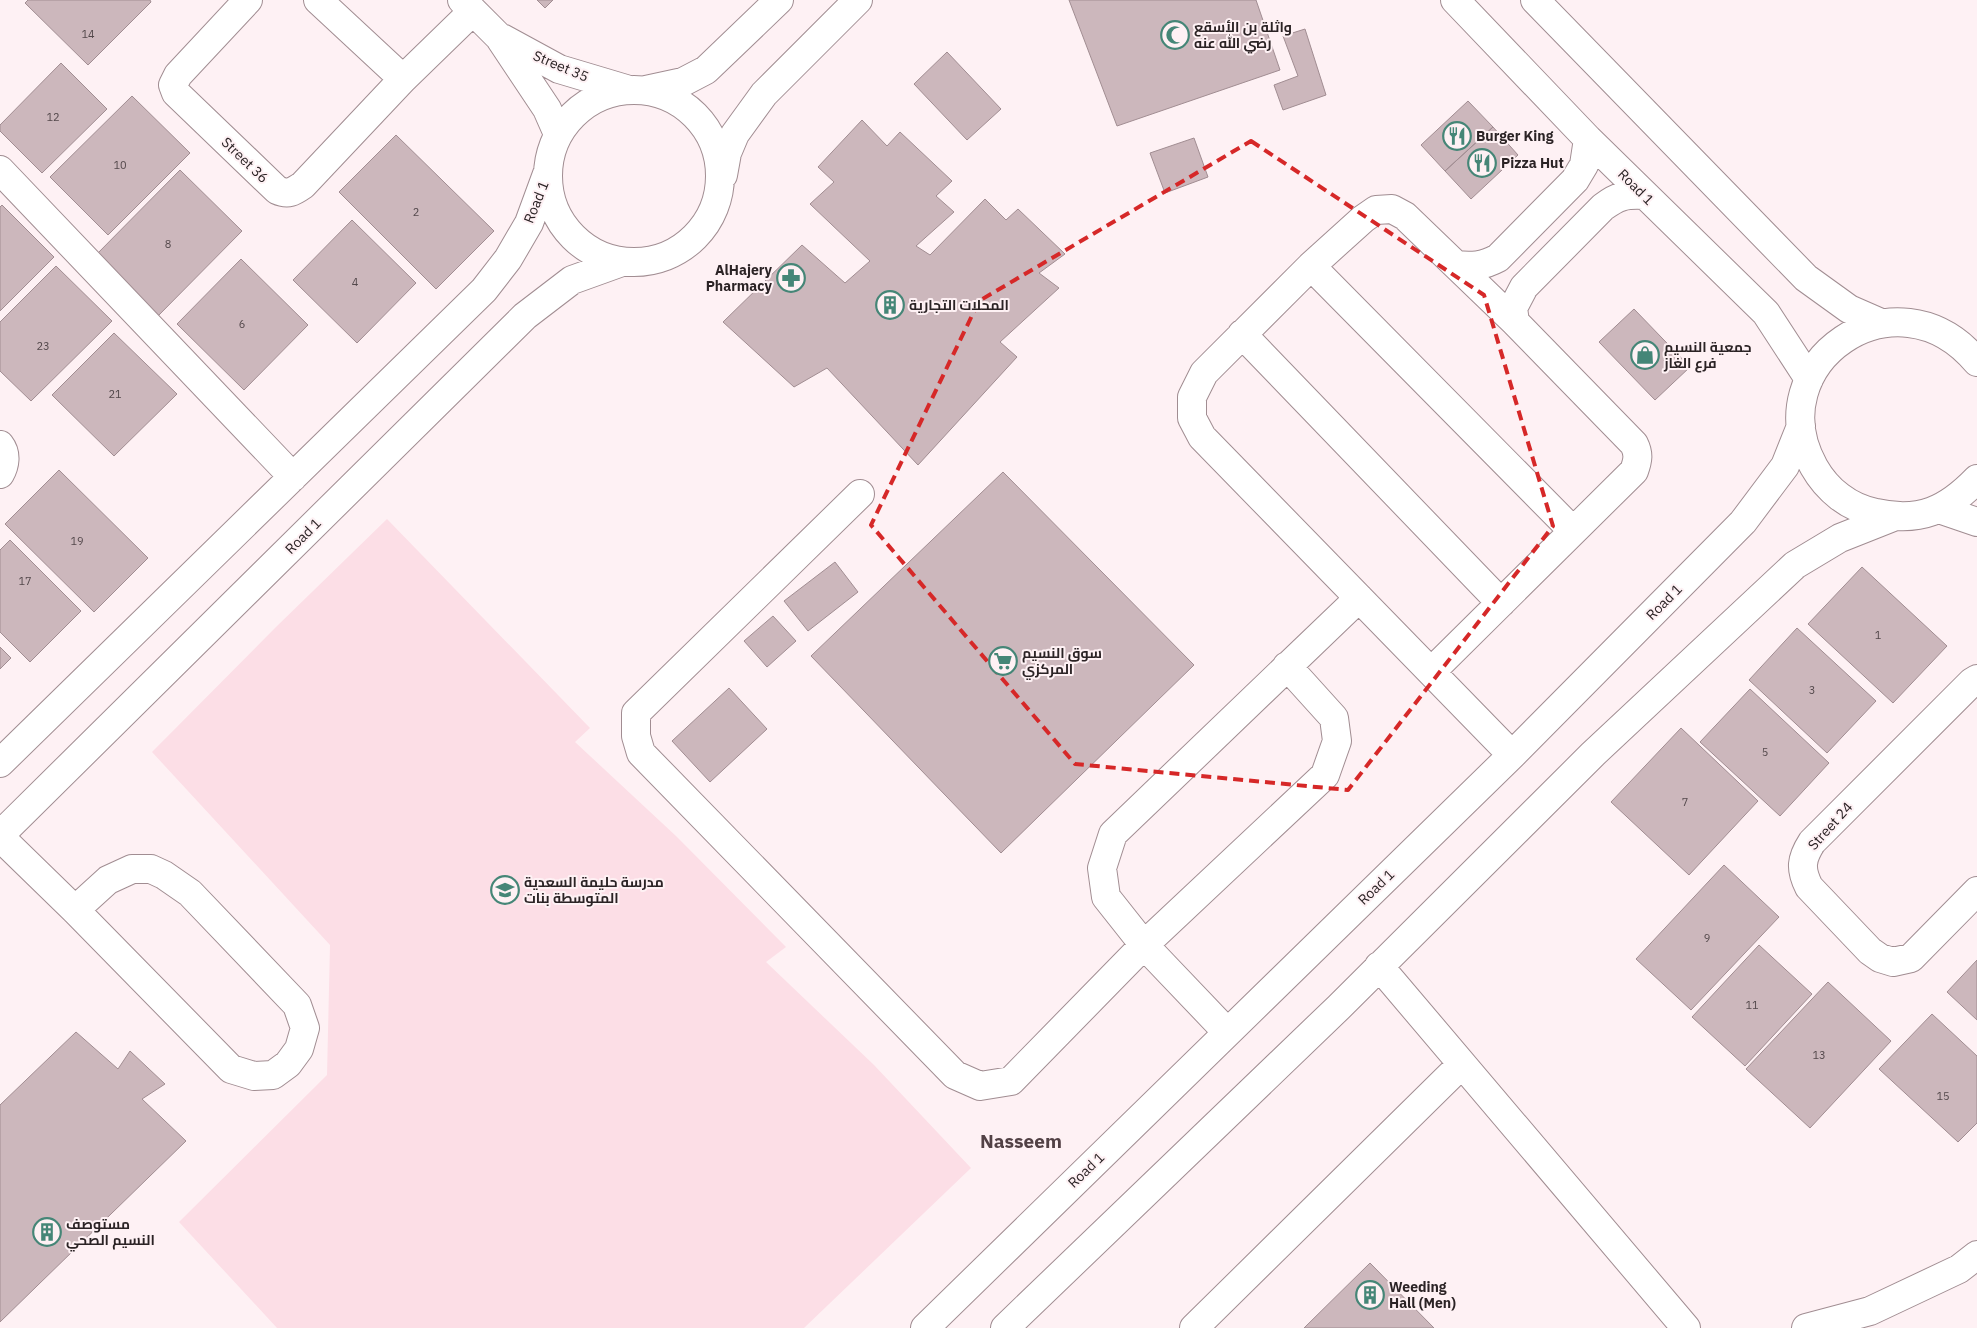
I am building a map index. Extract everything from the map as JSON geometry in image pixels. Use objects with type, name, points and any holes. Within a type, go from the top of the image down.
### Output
[{"type":"street","name":"Street 36","points":[[248,0],[178,75],[172,85],[176,93],[277,190],[284,193],[291,193],[303,185],[403,79],[467,5]]},
{"type":"street","points":[[318,0],[403,79]]},
{"type":"street","points":[[778,0],[706,70],[683,82],[598,96],[575,112],[558,134],[550,153],[547,174],[550,199],[560,222],[577,241],[598,255],[622,262],[650,261],[676,252],[699,235],[714,211],[727,153],[735,134],[764,94],[858,0]]},
{"type":"street","name":"Road 1","points":[[1455,0],[1588,139],[1766,313],[1809,379]]},
{"type":"street","points":[[1535,0],[1806,278],[1849,309],[1881,323]]},
{"type":"street","name":"Street 35","points":[[467,5],[499,37],[547,109],[558,134]]},
{"type":"street","name":"Street 35","points":[[499,37],[560,69],[636,90]]},
{"type":"street","points":[[636,90],[666,95],[690,110],[709,131],[719,157],[721,184]]},
{"type":"street","points":[[1456,265],[1470,267],[1485,265],[1498,258],[1575,180],[1584,165],[1588,139]]},
{"type":"street","points":[[0,170],[293,477]]},
{"type":"street","name":"Road 1","points":[[0,763],[484,290],[508,258],[529,223],[547,174]]},
{"type":"street","points":[[1515,322],[1513,308],[1524,287],[1603,207],[1615,198],[1628,194],[1644,195]]},
{"type":"street","points":[[1432,671],[1634,471],[1638,461],[1638,452],[1634,444],[1515,322],[1404,216],[1392,209],[1376,210],[1362,218],[1311,266],[1204,373],[1192,397],[1192,418],[1202,437],[1512,755]]},
{"type":"street","name":"Road 1","points":[[0,836],[525,316],[572,280],[622,262]]},
{"type":"street","points":[[1311,266],[1573,531]]},
{"type":"street","points":[[1977,362],[1964,346],[1939,330],[1910,322],[1881,323],[1851,333],[1826,352],[1809,379],[1802,402],[1801,426],[1806,454],[1820,478],[1841,498],[1866,511],[1894,517],[1917,516],[1939,509],[1961,496],[1977,479]]},
{"type":"street","points":[[1242,334],[1501,603]]},
{"type":"street","name":"Road 1","points":[[925,1328],[1512,755],[1743,522],[1785,466],[1801,426]]},
{"type":"street","points":[[0,445],[3,448],[5,459],[4,467],[0,474]]},
{"type":"street","points":[[860,494],[636,713],[636,736],[641,753],[955,1075],[980,1086],[1011,1081],[1144,945],[1325,775],[1337,741],[1334,718],[1287,666]]},
{"type":"street","points":[[1939,509],[1977,522]]},
{"type":"street","points":[[1005,1328],[1379,966],[1593,754],[1795,565],[1840,538],[1894,517]]},
{"type":"street","points":[[1227,1032],[1144,945],[1106,897],[1102,868],[1113,834],[1359,598]]},
{"type":"street","name":"Street 24","points":[[1977,680],[1972,682],[1812,842],[1803,860],[1802,874],[1808,887],[1870,951],[1880,958],[1893,962],[1911,958],[1977,891]]},
{"type":"street","points":[[0,836],[231,1069],[254,1076],[273,1074],[288,1064],[299,1049],[304,1028],[297,1005],[190,893],[164,875],[151,869],[132,870],[108,880],[75,910]]},
{"type":"street","points":[[1379,966],[1686,1328]]},
{"type":"street","points":[[1194,1328],[1462,1064]]},
{"type":"street","points":[[1806,1328],[1870,1311],[1959,1269],[1977,1255]]},
{"type":"highlighted area","points":[[1251,141],[1484,295],[1553,526],[1348,790],[1075,764],[871,525],[979,301]]},
{"type":"shaded area","name":"مدرسة حليمة السعدية المتوسطة بنات","points":[[387,519],[590,728],[575,742],[676,836],[786,947],[766,962],[874,1065],[971,1168],[804,1328],[277,1328],[179,1222],[327,1075],[330,945],[152,752]]},
{"type":"building","points":[[28,0],[150,0],[151,2],[88,65],[25,3]]},
{"type":"building","points":[[537,0],[553,0],[545,8]]},
{"type":"building","name":"واثلة بن الأسقع رضي الله عنه","points":[[1069,0],[1256,0],[1280,70],[1117,126]]},
{"type":"building","points":[[1305,29],[1326,95],[1283,110],[1274,85],[1298,76],[1283,36]]},
{"type":"building","points":[[947,52],[1001,109],[967,140],[914,84]]},
{"type":"building","points":[[61,63],[107,109],[42,173],[0,131],[0,125]]},
{"type":"building","points":[[132,96],[190,153],[108,235],[50,177]]},
{"type":"building","name":"Burger King","points":[[1468,101],[1493,127],[1445,171],[1421,145]]},
{"type":"building","name":"المحلات التجارية","points":[[862,120],[887,146],[900,132],[952,181],[936,196],[954,212],[916,246],[930,255],[985,199],[1006,220],[1018,209],[1065,254],[1039,273],[1059,288],[1000,342],[1017,357],[918,465],[827,368],[794,387],[723,322],[802,245],[845,283],[870,261],[810,204],[834,182],[818,167]]},
{"type":"building","name":"Pizza Hut","points":[[1493,127],[1518,155],[1471,199],[1445,171]]},
{"type":"building","points":[[396,135],[494,231],[436,289],[339,192]]},
{"type":"building","points":[[1194,138],[1208,177],[1165,193],[1150,153]]},
{"type":"building","points":[[180,170],[242,231],[156,318],[94,257]]},
{"type":"building","points":[[2,205],[54,257],[0,311],[0,207]]},
{"type":"building","points":[[352,220],[416,283],[357,343],[293,280]]},
{"type":"building","points":[[241,259],[308,325],[244,390],[177,324]]},
{"type":"building","points":[[56,266],[112,321],[31,401],[0,371],[0,322]]},
{"type":"building","name":"جمعية النسيم فرع الغاز","points":[[1634,309],[1690,367],[1655,400],[1599,342]]},
{"type":"building","points":[[114,333],[177,394],[114,456],[52,395]]},
{"type":"building","points":[[59,470],[148,558],[94,612],[5,524]]},
{"type":"building","name":"سوق النسيم المركزي","points":[[1003,472],[1194,665],[1001,853],[811,656]]},
{"type":"building","points":[[10,540],[81,611],[30,662],[0,632],[0,550]]},
{"type":"building","points":[[835,562],[858,592],[808,631],[784,601]]},
{"type":"building","points":[[1862,567],[1947,646],[1893,703],[1808,624]]},
{"type":"building","points":[[773,616],[796,641],[767,667],[744,641]]},
{"type":"building","points":[[1797,628],[1876,701],[1827,753],[1749,680]]},
{"type":"building","points":[[0,647],[11,658],[0,669]]},
{"type":"building","points":[[729,688],[767,729],[710,782],[672,741]]},
{"type":"building","points":[[1750,689],[1829,763],[1780,816],[1700,742]]},
{"type":"building","points":[[1681,728],[1758,801],[1689,875],[1611,802]]},
{"type":"building","points":[[1724,865],[1779,917],[1691,1010],[1636,959]]},
{"type":"building","points":[[1759,945],[1812,994],[1745,1066],[1692,1017]]},
{"type":"building","points":[[1977,960],[1977,1020],[1947,992]]},
{"type":"building","points":[[1828,982],[1891,1041],[1810,1128],[1746,1069]]},
{"type":"building","points":[[1932,1014],[1977,1056],[1977,1123],[1958,1142],[1879,1069]]},
{"type":"building","name":"مستوصف النسيم الصحي","points":[[76,1032],[118,1069],[130,1051],[165,1084],[142,1099],[186,1141],[0,1322],[0,1105]]},
{"type":"building","name":"Weeding Hall (Men)","points":[[1370,1263],[1434,1328],[1304,1328]]},
{"type":"place","name":"واثلة بن الأسقع رضي الله عنه","points":[[1175,35]]},
{"type":"place","name":"Burger King","points":[[1457,136]]},
{"type":"place","name":"Pizza Hut","points":[[1482,163]]},
{"type":"place","name":"AlHajery Pharmacy","points":[[791,278]]},
{"type":"place","name":"المحلات التجارية","points":[[890,305]]},
{"type":"place","name":"جمعية النسيم فرع الغاز","points":[[1645,355]]},
{"type":"place","name":"سوق النسيم المركزي","points":[[1003,661]]},
{"type":"place","name":"مدرسة حليمة السعدية المتوسطة بنات","points":[[505,890]]},
{"type":"place","name":"مستوصف النسيم الصحي","points":[[47,1232]]},
{"type":"place","name":"Weeding Hall (Men)","points":[[1370,1295]]},
{"type":"district","name":"Nasseem","points":[[1021,1141]]}]
